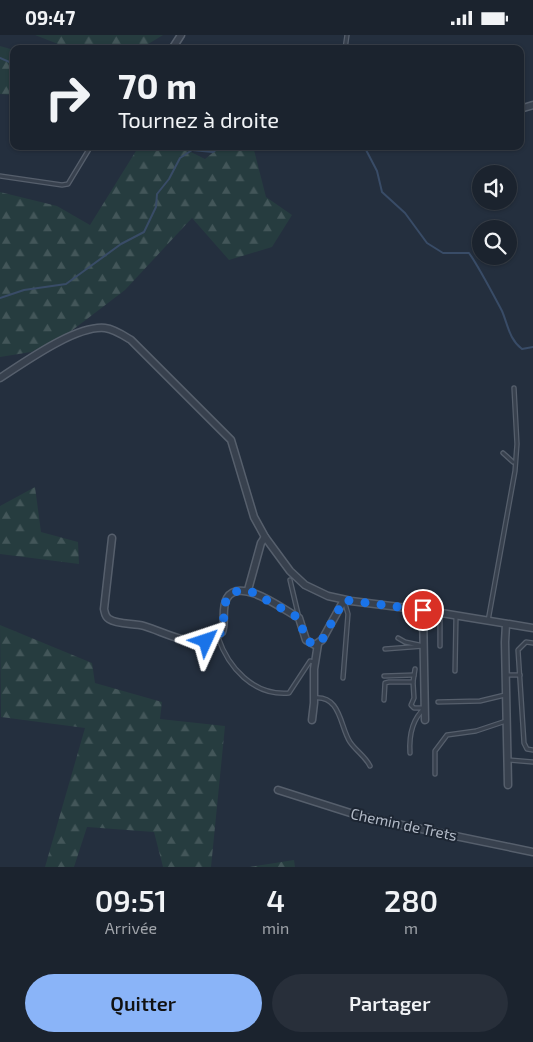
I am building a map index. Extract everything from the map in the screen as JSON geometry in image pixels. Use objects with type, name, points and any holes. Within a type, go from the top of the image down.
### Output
[{"type":"street","points":[[0,378],[40,353],[87,329],[106,328],[130,340],[231,440],[254,517],[265,537],[290,571],[305,585],[328,596],[344,600],[423,610],[533,629]]},
{"type":"street","points":[[248,590],[261,543],[265,537]]},
{"type":"street","points":[[112,538],[104,609],[109,619],[143,625],[167,635],[197,642],[206,641],[218,636],[223,628],[226,599],[235,591],[248,590],[299,618],[306,640],[315,645],[318,644]]},
{"type":"street","points":[[312,720],[315,662],[318,644],[344,600]]},
{"type":"street","points":[[423,610],[425,720]]},
{"type":"street","points":[[506,625],[505,675],[508,785]]},
{"type":"street","name":"Chemin de Trets","points":[[278,790],[317,801],[350,814],[533,851]]},
{"type":"lane","points":[[0,176],[62,185],[68,184],[89,150]]},
{"type":"lane","points":[[488,622],[515,471],[514,462],[517,444],[514,388]]},
{"type":"lane","points":[[503,453],[514,462]]},
{"type":"lane","points":[[290,580],[299,618]]},
{"type":"lane","points":[[343,678],[348,614],[344,600]]},
{"type":"lane","points":[[440,613],[440,646]]},
{"type":"lane","points":[[455,671],[456,616]]},
{"type":"lane","points":[[218,636],[226,657],[239,674],[246,680],[272,693],[288,693],[310,661],[315,662]]},
{"type":"lane","points":[[398,638],[424,646]]},
{"type":"lane","points":[[533,643],[526,642],[518,649],[524,743],[527,749],[533,750]]},
{"type":"lane","points":[[385,649],[424,646]]},
{"type":"lane","points":[[415,669],[413,682],[414,698],[411,705],[414,708],[425,708]]},
{"type":"lane","points":[[384,676],[414,675]]},
{"type":"lane","points":[[505,675],[520,675]]},
{"type":"lane","points":[[384,700],[385,683],[389,681],[413,682]]},
{"type":"lane","points":[[438,702],[480,701],[506,694]]},
{"type":"lane","points":[[313,698],[322,698],[335,706],[351,743],[363,754],[370,766]]},
{"type":"lane","points":[[410,753],[410,736],[418,716],[425,708]]},
{"type":"lane","points":[[436,774],[435,751],[447,735],[476,731],[506,721]]},
{"type":"lane","points":[[507,760],[533,762]]},
{"type":"green space","points":[[35,35],[163,35],[147,45],[58,44]]},
{"type":"green space","points":[[0,46],[10,49],[10,95],[0,94]]},
{"type":"green space","points":[[137,150],[187,150],[205,159],[216,150],[254,150],[266,197],[292,215],[272,247],[229,260],[192,218],[125,290],[66,335],[31,352],[0,357],[0,192],[57,206],[90,225]]},
{"type":"green space","points":[[35,487],[41,532],[78,542],[79,564],[0,554],[0,506]]},
{"type":"green space","points":[[0,625],[92,663],[95,683],[162,702],[160,719],[225,726],[211,867],[163,867],[154,832],[87,827],[74,867],[45,867],[85,728],[1,717]]},
{"type":"green space","points":[[294,860],[295,867],[249,867]]},
{"type":"waterway","points":[[0,58],[10,62]]},
{"type":"waterway","points":[[192,150],[213,152],[216,150]]},
{"type":"waterway","points":[[0,298],[24,290],[66,284],[121,244],[144,232],[156,207],[157,194],[169,179],[180,158],[192,150]]},
{"type":"waterway","points":[[366,150],[377,171],[382,192],[405,213],[427,243],[443,253],[469,253],[502,311],[514,341],[522,349],[533,347]]},
{"type":"route","points":[[206,641],[218,636],[222,632],[226,599],[235,591],[248,590],[299,618],[306,640],[315,645],[322,640],[344,600],[423,610]]}]
